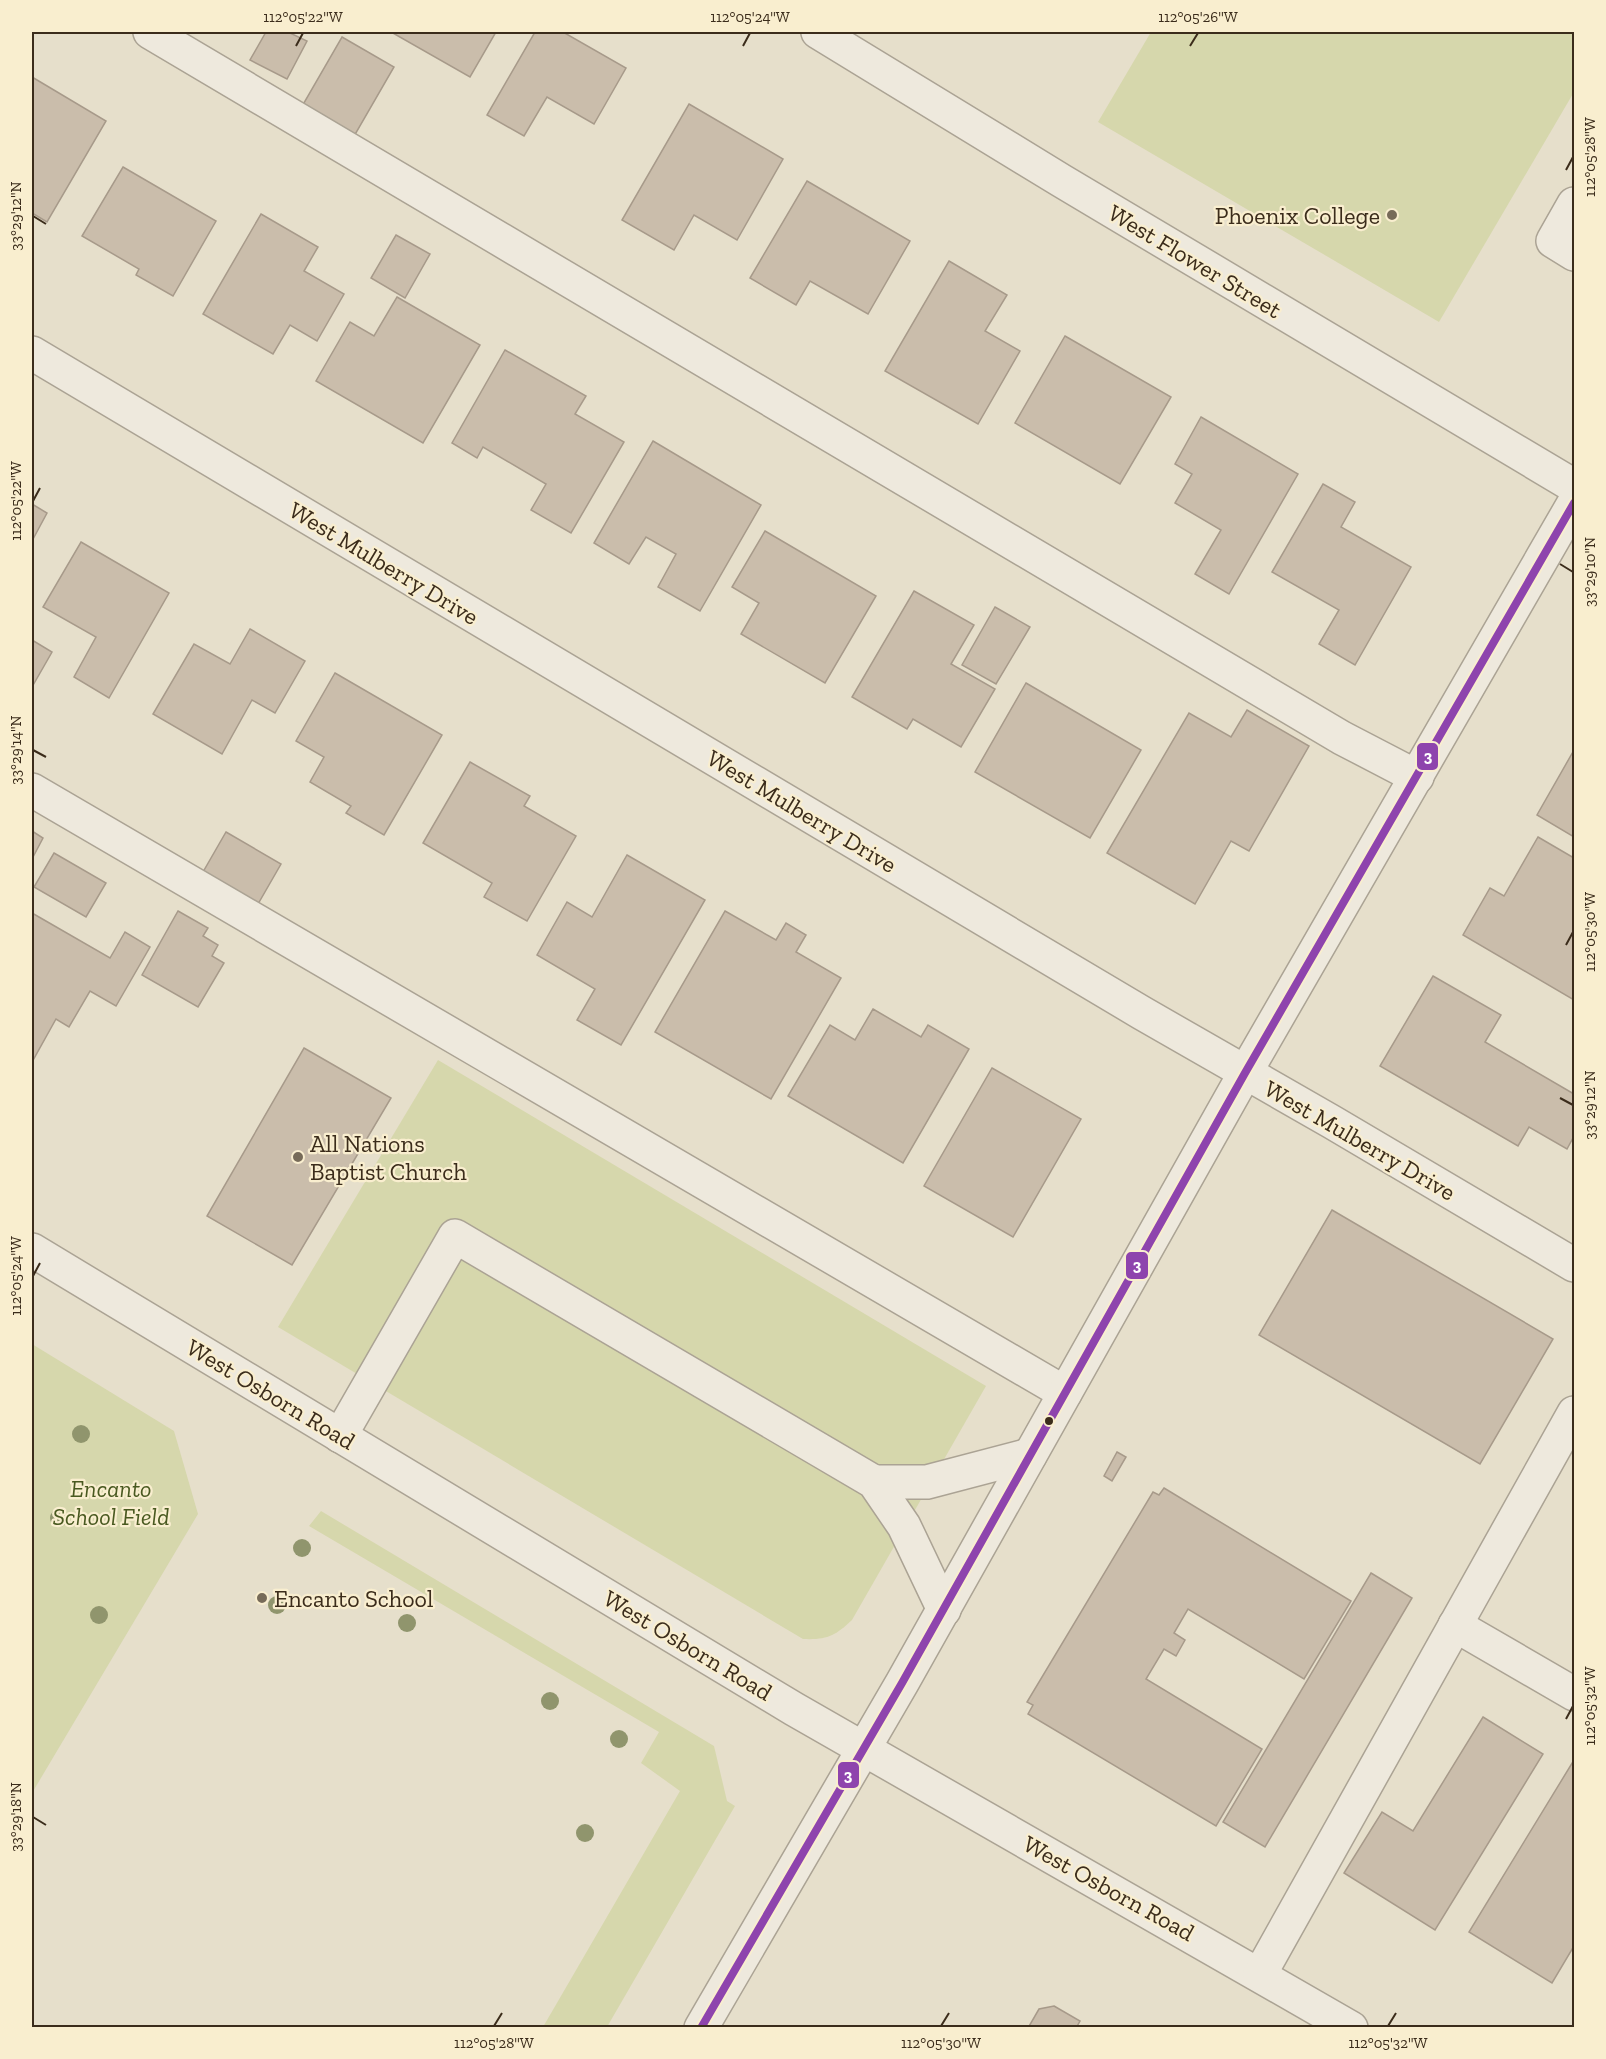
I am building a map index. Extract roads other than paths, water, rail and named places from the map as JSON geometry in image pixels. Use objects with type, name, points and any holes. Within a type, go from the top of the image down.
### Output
[{"type":"street","points":[[150,32],[1332,732],[1417,777]]},
{"type":"street","name":"West Flower Street","points":[[818,32],[1062,181],[1575,486]]},
{"type":"street","points":[[1575,204],[1553,241],[1575,254]]},
{"type":"street","name":"West Mulberry Drive","points":[[32,353],[1245,1073],[1575,1265]]},
{"type":"street","points":[[701,2028],[944,1610],[1245,1073],[1575,503]]},
{"type":"street","points":[[32,790],[1065,1393]]},
{"type":"street","points":[[340,1436],[455,1236],[874,1482],[904,1526],[944,1610]]},
{"type":"street","name":"West Osborn Road","points":[[32,1250],[863,1749],[1351,2028]]},
{"type":"street","points":[[1260,1974],[1575,1413]]},
{"type":"street","points":[[874,1482],[927,1482],[1030,1455]]},
{"type":"street","points":[[1455,1626],[1575,1694]]},
{"type":"place","name":"Phoenix College","points":[[1392,215]]},
{"type":"place","name":"All Nations Baptist Church","points":[[298,1157]]},
{"type":"place","name":"Encanto School","points":[[262,1598]]},
{"type":"park label","name":"Encanto School Field","points":[[111,1502]]}]
